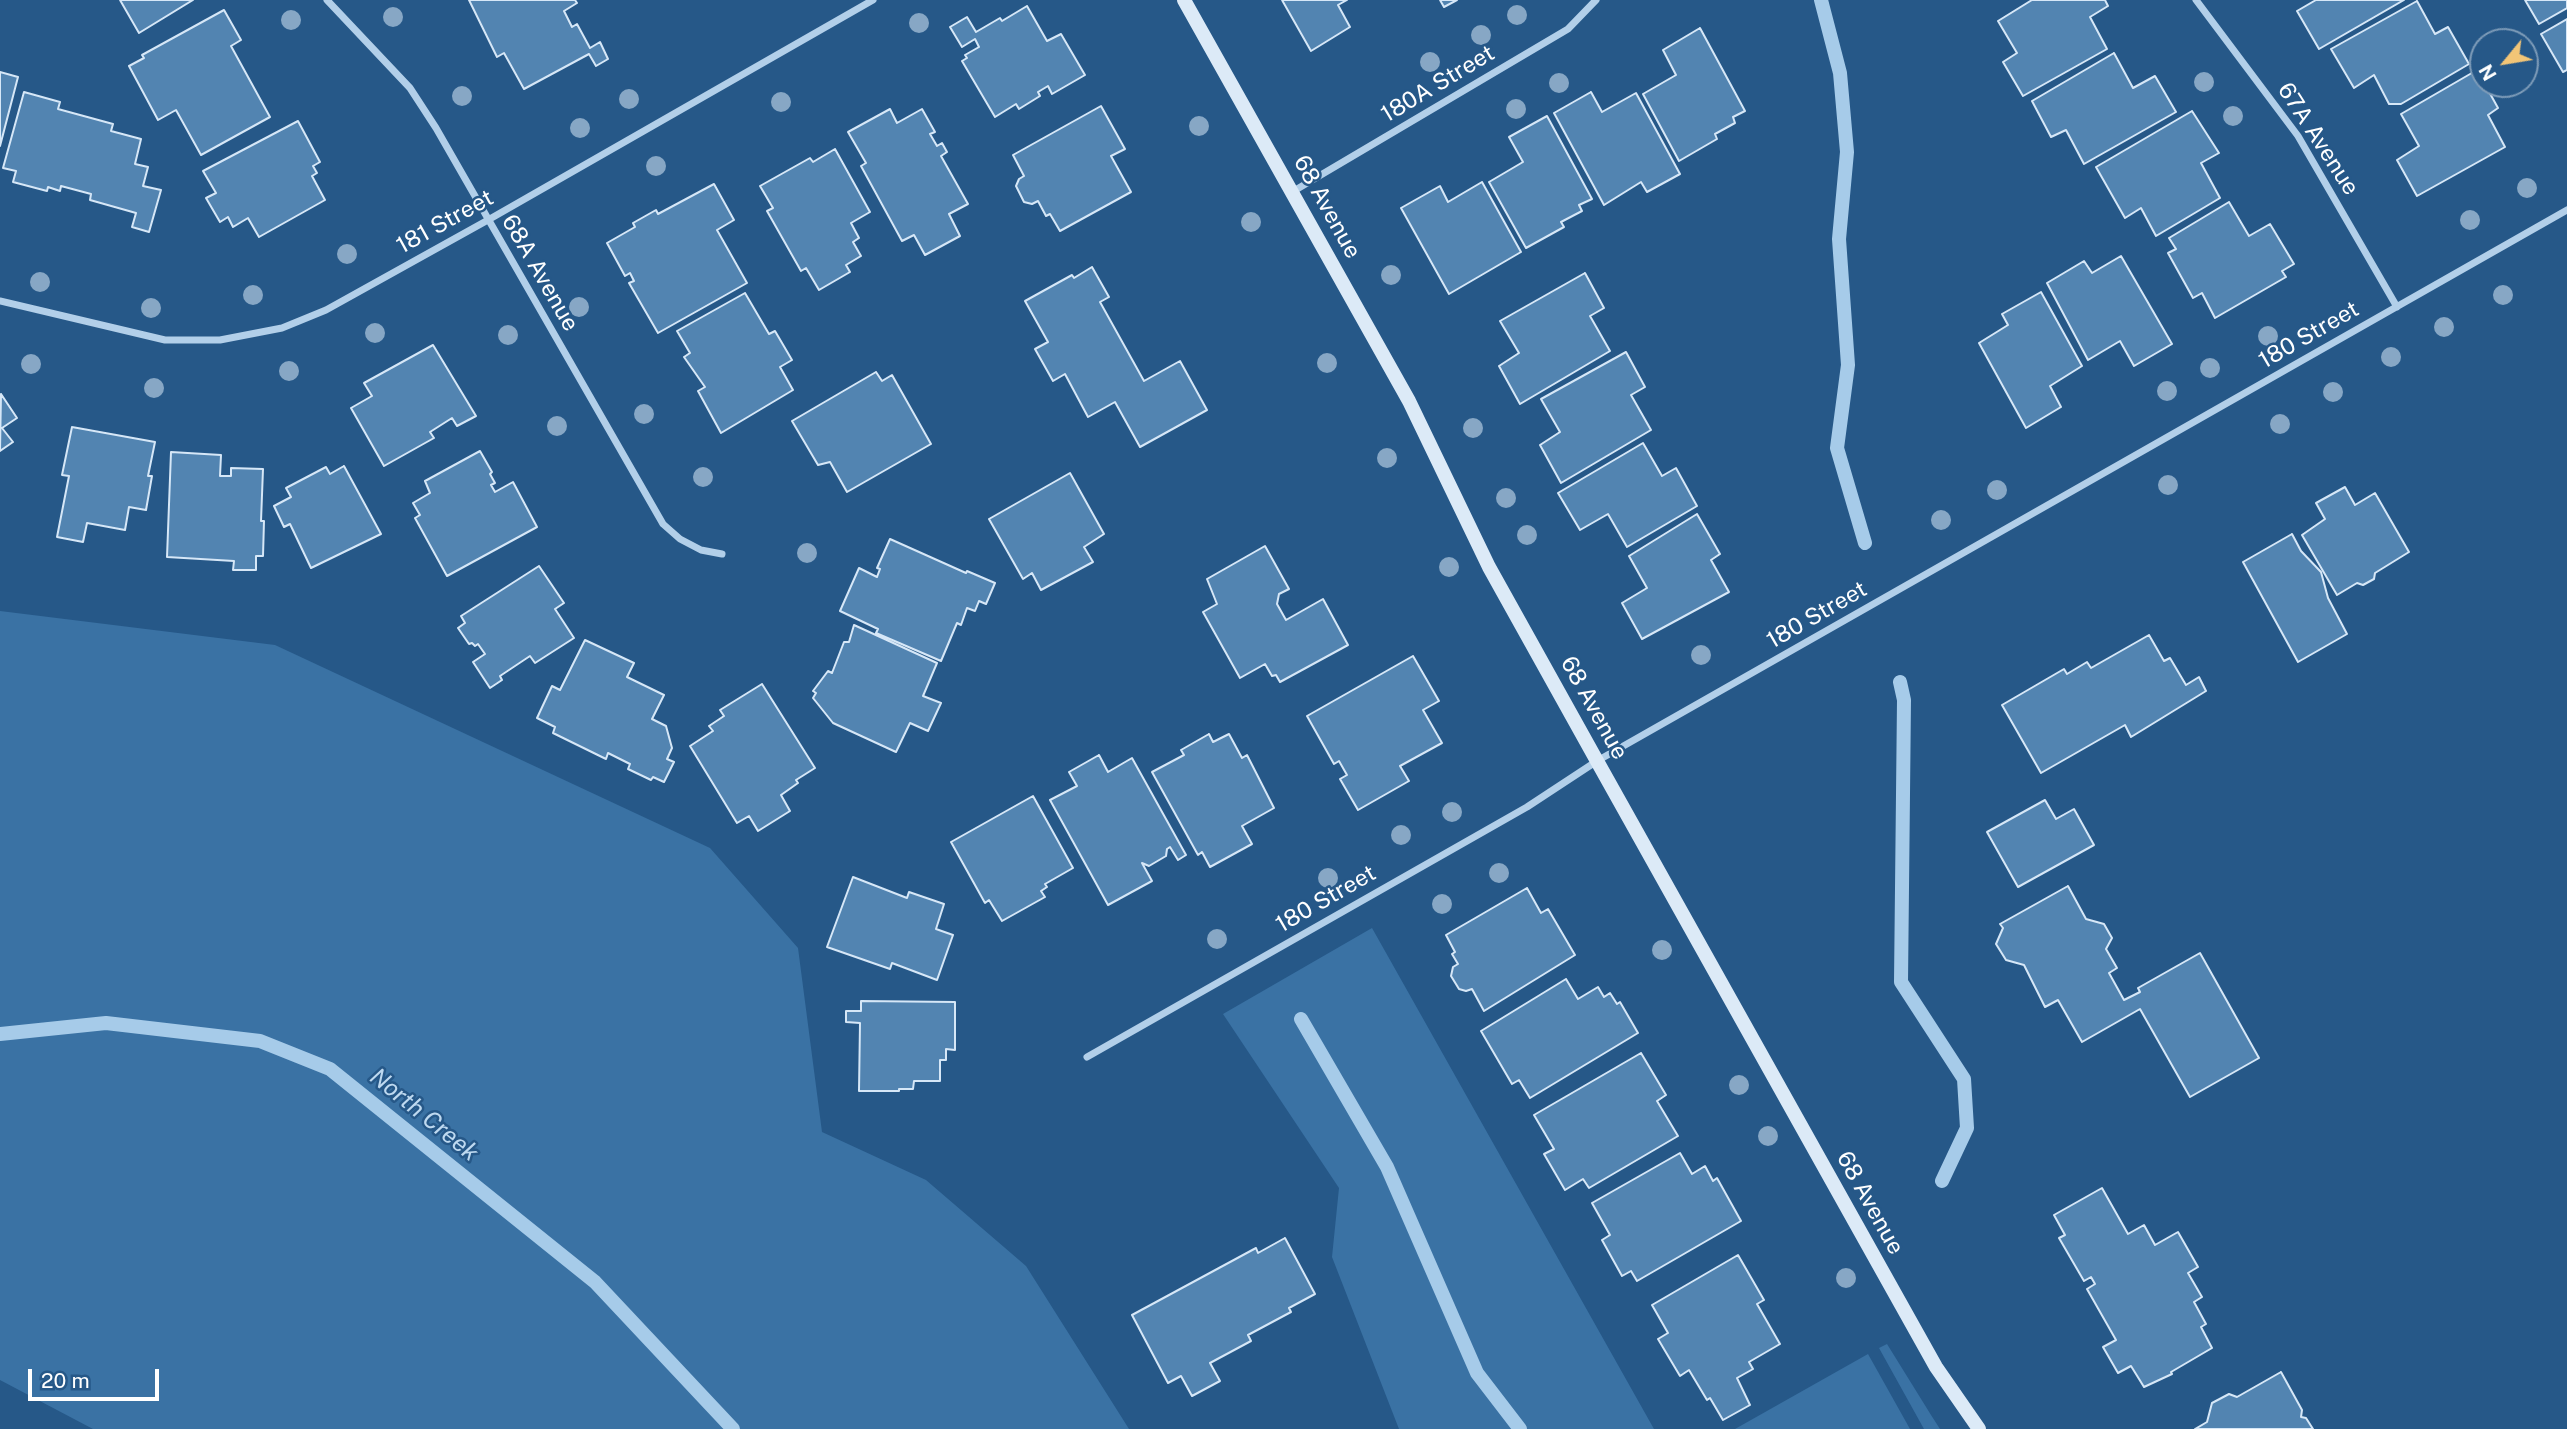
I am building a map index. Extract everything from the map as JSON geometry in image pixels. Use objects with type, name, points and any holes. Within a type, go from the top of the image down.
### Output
[{"type":"street","name":"68A Avenue","points":[[327,0],[410,88],[436,128],[663,524],[680,539],[701,550],[722,554]]},
{"type":"street","name":"181 Street","points":[[0,301],[165,340],[220,340],[282,328],[326,310],[873,0]]},
{"type":"street","name":"68 Avenue","points":[[1184,0],[1409,401],[1489,567],[1936,1367],[1979,1429]]},
{"type":"street","name":"180A Street","points":[[1292,192],[1568,29],[1597,0]]},
{"type":"street","name":"67A Avenue","points":[[2196,0],[2298,136],[2397,307]]},
{"type":"street","name":"180 Street","points":[[1087,1057],[1527,807],[1597,761],[2567,210]]},
{"type":"shaded area","points":[[0,611],[275,645],[710,848],[798,948],[822,1132],[926,1180],[1026,1266],[1129,1429],[93,1429],[0,1380]]},
{"type":"shaded area","points":[[1372,928],[1654,1429],[1399,1429],[1332,1257],[1339,1188],[1223,1014]]},
{"type":"shaded area","points":[[1887,1344],[1940,1429],[1924,1429],[1879,1348]]},
{"type":"shaded area","points":[[1868,1354],[1910,1429],[1735,1429]]},
{"type":"building","points":[[120,0],[193,0],[139,33]]},
{"type":"building","points":[[469,0],[575,0],[577,3],[564,11],[572,27],[577,24],[590,48],[600,42],[608,59],[596,66],[589,54],[524,89],[504,53],[497,57]]},
{"type":"building","points":[[1282,0],[1347,0],[1338,5],[1350,27],[1311,51]]},
{"type":"building","points":[[1440,0],[1457,0],[1444,7]]},
{"type":"building","points":[[2032,0],[2105,0],[2108,6],[2090,17],[2107,49],[2023,96],[2003,62],[2017,53],[1998,21]]},
{"type":"building","points":[[2316,0],[2404,0],[2319,49],[2297,11]]},
{"type":"building","points":[[2525,0],[2567,0],[2567,8],[2539,24]]},
{"type":"building","points":[[2417,1],[2435,34],[2448,27],[2469,64],[2401,104],[2389,104],[2374,75],[2354,88],[2331,49]]},
{"type":"building","points":[[1027,6],[1047,41],[1061,34],[1085,75],[1052,94],[1048,86],[1038,92],[1040,96],[1019,109],[1016,104],[995,117],[962,61],[967,58],[965,55],[979,47],[975,39],[962,47],[950,27],[967,17],[976,32]]},
{"type":"building","points":[[224,10],[241,40],[231,46],[270,117],[201,155],[176,110],[158,120],[129,66],[144,58],[142,55]]},
{"type":"building","points":[[2567,19],[2567,70],[2563,72],[2541,34]]},
{"type":"building","points":[[1700,28],[1745,111],[1733,117],[1735,123],[1715,134],[1717,139],[1679,161],[1643,94],[1676,75],[1663,50]]},
{"type":"building","points":[[2114,53],[2133,88],[2155,76],[2176,112],[2084,164],[2066,130],[2051,137],[2032,101]]},
{"type":"building","points":[[0,72],[18,77],[0,146]]},
{"type":"building","points":[[2469,75],[2469,98],[2492,98],[2498,108],[2488,115],[2505,147],[2417,196],[2397,160],[2419,146],[2401,114]]},
{"type":"building","points":[[24,92],[60,102],[58,109],[113,124],[111,131],[141,139],[135,164],[148,167],[143,186],[161,190],[149,232],[132,227],[136,213],[90,200],[91,194],[61,186],[60,191],[48,187],[47,191],[13,182],[16,171],[3,168]]},
{"type":"building","points":[[1591,92],[1602,112],[1636,93],[1680,174],[1647,192],[1641,182],[1604,205],[1554,113]]},
{"type":"building","points":[[1101,106],[1125,149],[1111,156],[1131,192],[1060,231],[1050,214],[1046,216],[1038,201],[1032,204],[1024,202],[1016,186],[1024,176],[1013,155]]},
{"type":"building","points":[[890,109],[897,123],[922,109],[935,132],[930,134],[937,146],[942,143],[947,152],[941,156],[968,204],[949,214],[960,236],[925,255],[914,235],[902,241],[861,166],[866,163],[848,132]]},
{"type":"building","points":[[2192,111],[2219,153],[2201,163],[2220,198],[2156,236],[2141,208],[2125,218],[2096,167]]},
{"type":"building","points":[[1547,116],[1592,199],[1579,205],[1582,211],[1561,222],[1564,227],[1526,248],[1489,182],[1523,162],[1509,137]]},
{"type":"building","points":[[298,121],[320,162],[313,166],[317,173],[312,176],[325,200],[259,237],[248,218],[233,227],[228,217],[220,222],[206,198],[216,193],[203,171]]},
{"type":"building","points":[[835,149],[870,212],[851,223],[859,238],[853,242],[861,256],[846,265],[850,272],[819,290],[806,268],[801,271],[767,211],[773,208],[760,186],[810,158],[813,162]]},
{"type":"building","points":[[1482,182],[1521,252],[1449,294],[1401,208],[1440,186],[1448,202]]},
{"type":"building","points":[[714,184],[734,220],[717,230],[747,283],[658,333],[629,283],[634,281],[630,273],[625,276],[607,243],[635,227],[633,223],[656,210],[658,214]]},
{"type":"building","points":[[2229,202],[2249,236],[2270,224],[2294,264],[2282,271],[2286,277],[2215,318],[2202,293],[2193,298],[2168,253],[2176,249],[2169,238]]},
{"type":"building","points":[[2121,256],[2172,344],[2134,366],[2120,341],[2088,360],[2047,283],[2084,261],[2092,273]]},
{"type":"building","points":[[1092,267],[1109,297],[1100,302],[1144,381],[1180,361],[1207,410],[1140,447],[1115,402],[1088,417],[1065,374],[1053,381],[1035,349],[1048,342],[1025,301]]},
{"type":"building","points":[[1585,273],[1604,308],[1590,316],[1610,351],[1520,404],[1499,366],[1519,353],[1500,321]]},
{"type":"building","points":[[2041,292],[2082,366],[2050,386],[2061,407],[2026,428],[1979,343],[2008,325],[2002,314]]},
{"type":"building","points":[[745,293],[769,334],[775,331],[792,360],[780,367],[793,390],[721,433],[698,391],[705,387],[684,357],[690,353],[677,331]]},
{"type":"building","points":[[433,345],[476,416],[457,426],[452,418],[430,432],[434,438],[384,466],[351,408],[372,396],[364,383]]},
{"type":"building","points":[[1626,352],[1645,387],[1631,395],[1651,430],[1561,483],[1540,445],[1560,432],[1541,399]]},
{"type":"building","points":[[876,372],[882,381],[892,375],[931,444],[847,492],[830,462],[818,465],[792,421]]},
{"type":"building","points":[[1,394],[17,418],[2,428],[13,442],[0,451]]},
{"type":"building","points":[[72,427],[155,442],[148,476],[152,476],[146,510],[129,507],[125,530],[87,523],[83,542],[57,537],[69,476],[62,475]]},
{"type":"building","points":[[1643,443],[1662,476],[1676,468],[1697,506],[1627,547],[1608,514],[1580,530],[1558,493]]},
{"type":"building","points":[[480,451],[492,472],[490,474],[495,483],[491,485],[495,492],[513,482],[537,527],[447,576],[415,518],[420,515],[413,503],[430,493],[425,481]]},
{"type":"building","points":[[171,452],[221,455],[220,476],[231,476],[231,468],[263,469],[263,556],[256,556],[256,570],[233,570],[234,561],[167,557]]},
{"type":"building","points":[[344,466],[381,534],[311,568],[290,524],[284,527],[274,506],[291,497],[286,488],[326,467],[330,474]]},
{"type":"building","points":[[1070,473],[1104,534],[1084,547],[1093,562],[1041,590],[1032,573],[1023,579],[989,519]]},
{"type":"building","points":[[2345,487],[2355,505],[2375,493],[2409,552],[2375,573],[2374,579],[2363,585],[2357,583],[2337,595],[2302,535],[2325,519],[2316,503]]},
{"type":"building","points":[[1697,514],[1720,554],[1711,560],[1729,592],[1642,639],[1622,603],[1647,588],[1629,556]]},
{"type":"building","points":[[2292,534],[2301,551],[2321,572],[2328,598],[2347,634],[2298,662],[2243,562]]},
{"type":"building","points":[[890,539],[995,583],[986,604],[979,601],[975,611],[967,608],[961,625],[957,623],[941,661],[876,633],[878,629],[840,611],[859,568],[877,577],[880,569],[877,568]]},
{"type":"building","points":[[1265,546],[1289,589],[1279,594],[1277,604],[1286,620],[1323,599],[1348,645],[1280,682],[1276,675],[1272,676],[1265,664],[1240,678],[1203,612],[1217,604],[1207,579]]},
{"type":"building","points":[[539,566],[564,603],[555,609],[574,638],[535,663],[530,656],[500,676],[502,680],[490,688],[473,662],[485,654],[478,644],[469,644],[458,628],[465,623],[461,616]]},
{"type":"building","points":[[854,625],[937,663],[923,696],[941,703],[928,731],[910,723],[896,752],[833,723],[813,698],[816,693],[813,691],[828,671],[832,673],[844,642],[849,642]]},
{"type":"building","points":[[2149,635],[2164,661],[2170,658],[2186,685],[2199,677],[2206,691],[2131,737],[2125,725],[2041,773],[2002,705],[2064,669],[2067,674],[2087,662],[2091,668]]},
{"type":"building","points":[[585,640],[634,663],[627,677],[664,695],[652,719],[666,726],[672,748],[667,759],[674,762],[664,782],[653,777],[651,780],[628,769],[630,764],[608,753],[606,759],[553,733],[555,727],[537,718],[552,686],[560,690]]},
{"type":"building","points":[[1413,656],[1439,701],[1423,710],[1442,743],[1400,766],[1409,781],[1358,810],[1340,779],[1347,775],[1339,761],[1334,764],[1307,716]]},
{"type":"building","points":[[762,684],[815,768],[796,780],[798,783],[781,795],[790,811],[758,831],[749,816],[737,823],[690,746],[713,731],[709,726],[724,716],[720,710]]},
{"type":"building","points":[[1209,734],[1213,742],[1229,734],[1242,758],[1247,755],[1274,808],[1242,826],[1252,844],[1210,867],[1202,852],[1198,855],[1152,772],[1184,755],[1181,750]]},
{"type":"building","points":[[1099,755],[1108,772],[1132,758],[1186,855],[1178,860],[1170,847],[1166,856],[1149,866],[1142,863],[1152,881],[1108,905],[1050,800],[1077,786],[1069,772]]},
{"type":"building","points":[[1033,796],[1073,868],[1045,884],[1047,887],[1041,891],[1045,897],[1002,921],[989,900],[985,903],[951,842]]},
{"type":"building","points":[[2045,800],[2056,819],[2074,809],[2094,845],[2018,887],[1987,832]]},
{"type":"building","points":[[853,877],[907,898],[909,892],[944,904],[936,929],[953,935],[937,980],[892,963],[890,969],[827,947]]},
{"type":"building","points":[[2068,886],[2086,919],[2104,924],[2112,938],[2106,949],[2117,968],[2109,973],[2124,1000],[2140,992],[2138,988],[2200,953],[2259,1058],[2190,1097],[2140,1009],[2082,1042],[2058,1000],[2045,1007],[2024,965],[2006,960],[1996,944],[2003,928],[2000,924]]},
{"type":"building","points":[[1527,888],[1541,913],[1548,909],[1575,955],[1484,1011],[1472,989],[1459,989],[1451,976],[1453,967],[1458,964],[1446,935]]},
{"type":"building","points":[[1566,979],[1578,999],[1598,987],[1604,997],[1610,993],[1617,1004],[1620,1002],[1638,1033],[1530,1098],[1519,1080],[1512,1084],[1481,1031]]},
{"type":"building","points":[[861,1001],[955,1002],[955,1050],[946,1049],[946,1060],[940,1060],[940,1081],[914,1081],[913,1089],[899,1091],[859,1091],[860,1023],[846,1022],[846,1011],[861,1011]]},
{"type":"building","points":[[1641,1053],[1666,1095],[1657,1101],[1678,1136],[1589,1188],[1583,1179],[1565,1190],[1544,1154],[1554,1149],[1534,1115]]},
{"type":"building","points":[[1680,1153],[1692,1174],[1705,1166],[1713,1181],[1717,1178],[1741,1221],[1637,1281],[1631,1271],[1622,1276],[1602,1240],[1610,1235],[1592,1203]]},
{"type":"building","points":[[2102,1188],[2128,1234],[2144,1225],[2155,1245],[2178,1232],[2198,1267],[2188,1273],[2202,1297],[2194,1302],[2206,1324],[2201,1327],[2212,1348],[2171,1372],[2172,1374],[2144,1387],[2131,1366],[2118,1373],[2103,1347],[2116,1340],[2087,1289],[2095,1284],[2091,1277],[2084,1281],[2059,1238],[2065,1235],[2054,1215]]},
{"type":"building","points":[[1285,1238],[1315,1294],[1289,1308],[1291,1312],[1248,1335],[1251,1341],[1210,1363],[1220,1381],[1192,1396],[1181,1376],[1168,1383],[1132,1315],[1256,1248],[1258,1253]]},
{"type":"building","points":[[1738,1255],[1764,1300],[1757,1304],[1780,1344],[1749,1362],[1753,1369],[1737,1378],[1750,1405],[1723,1420],[1689,1370],[1680,1376],[1658,1339],[1668,1333],[1652,1305]]},
{"type":"building","points":[[2281,1372],[2302,1410],[2301,1417],[2306,1418],[2313,1429],[2195,1429],[2207,1422],[2212,1403],[2229,1394],[2237,1397]]},
{"type":"waterway","points":[[1821,0],[1840,73],[1847,152],[1839,239],[1848,365],[1837,448],[1865,543]]},
{"type":"waterway","points":[[1900,682],[1904,700],[1901,982],[1964,1079],[1967,1128],[1942,1181]]},
{"type":"waterway","points":[[1301,1019],[1387,1167],[1477,1373],[1520,1429]]},
{"type":"waterway","name":"North Creek","points":[[0,1034],[106,1023],[260,1041],[330,1069],[595,1282],[733,1429]]}]
